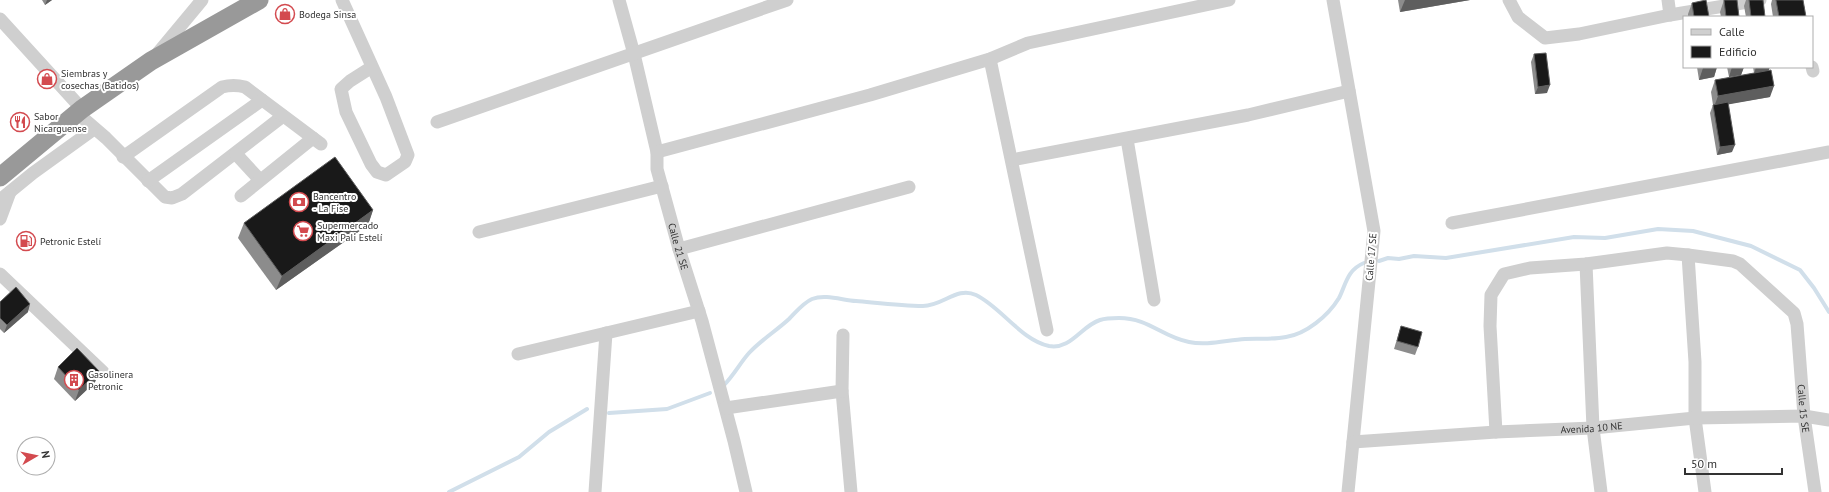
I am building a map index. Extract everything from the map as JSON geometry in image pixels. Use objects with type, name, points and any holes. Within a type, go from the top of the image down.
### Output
[{"type":"highway","points":[[5,184],[27,166],[80,111],[152,61],[259,0]]},
{"type":"street","points":[[152,61],[202,0]]},
{"type":"street","points":[[342,0],[386,97],[408,155],[405,162],[386,175],[377,172],[371,164],[343,101],[341,89],[372,67]]},
{"type":"street","name":"Calle 21 SE","points":[[619,0],[634,54],[657,152],[658,169],[662,186],[726,408],[746,492]]},
{"type":"street","points":[[437,122],[634,54],[765,4],[787,0]]},
{"type":"street","points":[[657,152],[870,94],[990,59],[1028,43],[1229,0]]},
{"type":"street","name":"Calle 17 SE","points":[[1333,0],[1374,231],[1348,492]]},
{"type":"street","points":[[1509,0],[1518,17],[1545,38],[1579,34],[1670,15],[1760,0]]},
{"type":"street","points":[[1668,0],[1670,15]]},
{"type":"street","points":[[0,19],[94,129],[106,138],[165,197],[172,198],[182,194],[236,154],[283,116]]},
{"type":"street","points":[[990,59],[1047,330]]},
{"type":"street","points":[[124,157],[222,87],[238,85],[262,100],[317,141],[260,180],[241,196]]},
{"type":"street","points":[[1012,160],[1248,115],[1349,91]]},
{"type":"street","points":[[148,181],[262,100]]},
{"type":"street","points":[[27,166],[94,129]]},
{"type":"street","points":[[1127,139],[1154,300]]},
{"type":"street","points":[[1452,223],[1829,152]]},
{"type":"street","points":[[236,154],[260,180]]},
{"type":"street","points":[[0,200],[5,184]]},
{"type":"street","points":[[0,219],[5,184]]},
{"type":"street","points":[[479,232],[662,186]]},
{"type":"street","points":[[679,249],[909,187]]},
{"type":"street","points":[[1496,432],[1490,326],[1491,295],[1504,274],[1530,268],[1586,264],[1667,253],[1688,255],[1695,362],[1695,418],[1705,492]]},
{"type":"street","name":"Calle 15 SE","points":[[1688,255],[1733,261],[1740,264],[1794,313],[1797,324],[1804,416],[1815,492]]},
{"type":"street","points":[[1586,264],[1593,428],[1601,492]]},
{"type":"street","points":[[0,274],[102,372]]},
{"type":"street","points":[[518,354],[699,311]]},
{"type":"street","points":[[595,492],[606,333]]},
{"type":"street","points":[[843,335],[842,391],[851,492]]},
{"type":"street","points":[[726,408],[842,391]]},
{"type":"street","name":"Avenida 10 NE","points":[[1353,442],[1496,432],[1593,428],[1695,418],[1804,416],[1829,420]]},
{"type":"building","points":[[1706,0],[1709,16],[1694,16],[1692,3]]},
{"type":"building","points":[[1724,0],[1737,0],[1739,16],[1726,16]]},
{"type":"building","points":[[1749,0],[1763,0],[1765,16],[1751,16]]},
{"type":"building","points":[[1776,0],[1803,0],[1806,16],[1779,16]]},
{"type":"building","points":[[1546,53],[1550,85],[1538,87],[1534,54]]},
{"type":"building","points":[[1771,70],[1774,86],[1718,96],[1715,80]]},
{"type":"building","points":[[1728,102],[1735,145],[1720,147],[1713,105]]},
{"type":"building","name":"Supermercado Maxi Pali Estelí","points":[[335,157],[373,210],[282,276],[244,223]]},
{"type":"building","points":[[16,287],[30,304],[7,325],[0,318],[0,302]]},
{"type":"building","points":[[1401,326],[1422,332],[1418,347],[1397,341]]},
{"type":"building","points":[[77,348],[99,371],[79,390],[58,367]]},
{"type":"waterway","points":[[1379,261],[1388,258],[1399,259],[1414,256],[1446,258],[1574,237],[1605,238],[1658,229],[1693,231],[1751,246],[1800,270],[1814,288],[1829,312]]},
{"type":"waterway","points":[[724,385],[754,348],[806,303],[812,299],[822,297],[906,306],[923,306],[937,303],[963,293],[969,293],[985,300],[1029,337],[1039,343],[1049,346],[1064,344],[1093,323],[1107,318],[1139,321],[1179,340],[1196,343],[1210,343],[1245,339],[1281,338],[1294,335],[1309,328],[1329,311],[1339,298],[1350,273],[1364,263]]},
{"type":"waterway","points":[[609,413],[667,409],[710,393]]},
{"type":"waterway","points":[[449,492],[519,457],[549,432],[587,409]]},
{"type":"place","name":"Bodega Sinsa","points":[[285,14]]},
{"type":"place","name":"Siembras y cosechas (Batidos)","points":[[47,79]]},
{"type":"place","name":"Sabor Nicarguense","points":[[20,122]]},
{"type":"place","name":"Bancentro - La Fise","points":[[299,202]]},
{"type":"place","name":"Supermercado Maxi Pali Estelí","points":[[303,231]]},
{"type":"place","name":"Petronic Estelí","points":[[26,241]]},
{"type":"place","name":"Gasolinera Petronic","points":[[74,380]]}]
